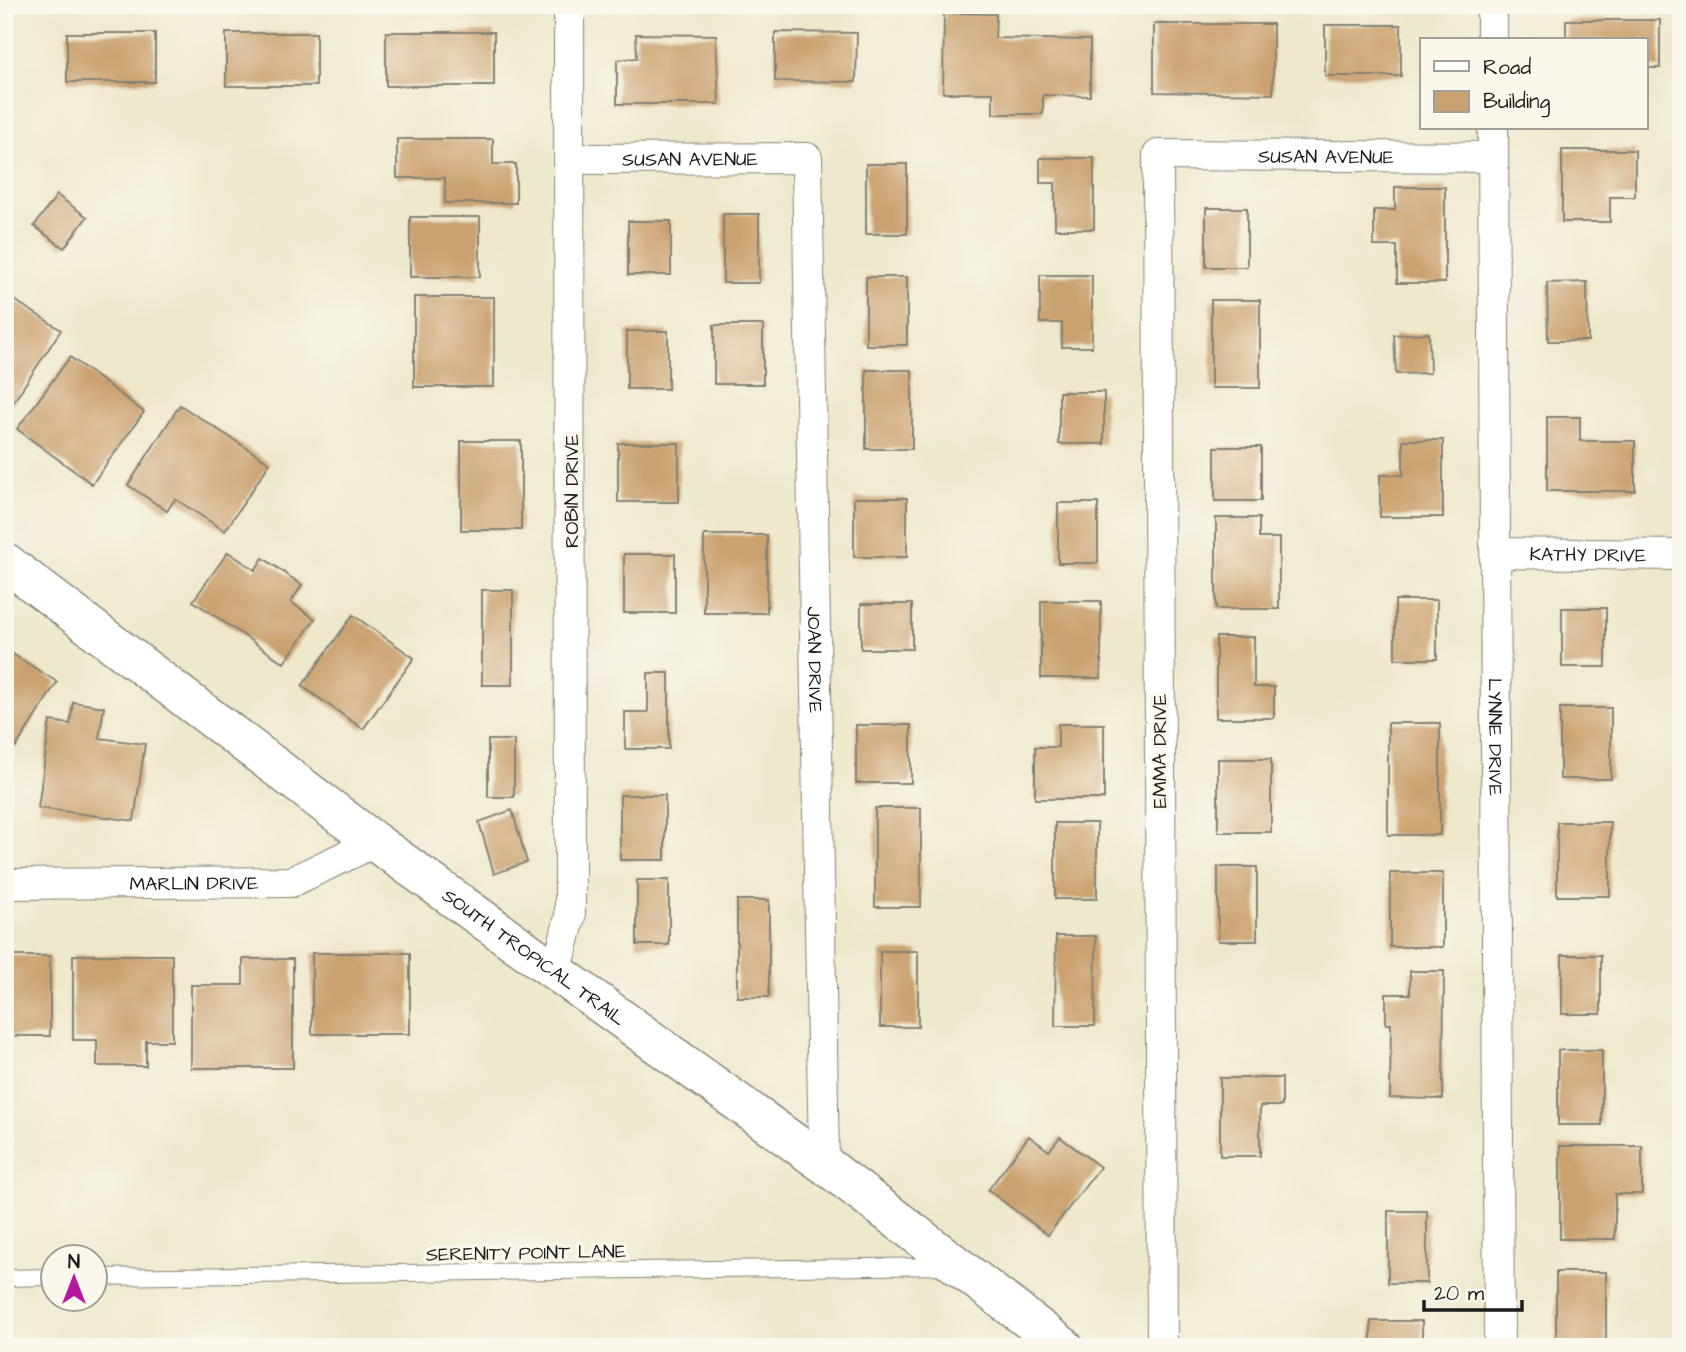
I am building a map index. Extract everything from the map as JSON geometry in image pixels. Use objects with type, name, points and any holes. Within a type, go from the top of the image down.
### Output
[{"type":"street","name":"ROBIN DRIVE","points":[[556,974],[570,917],[569,5]]},
{"type":"street","points":[[1492,5],[1492,38]]},
{"type":"street","name":"LYNNE DRIVE","points":[[1493,130],[1499,1347]]},
{"type":"street","name":"SUSAN AVENUE","points":[[1157,155],[1493,157]]},
{"type":"street","name":"EMMA DRIVE","points":[[1157,155],[1162,1347]]},
{"type":"street","name":"SUSAN AVENUE","points":[[571,159],[807,158]]},
{"type":"street","name":"JOAN DRIVE","points":[[807,158],[824,1164]]},
{"type":"street","name":"KATHY DRIVE","points":[[1497,553],[1681,555]]},
{"type":"street","name":"SOUTH TROPICAL TRAIL","points":[[5,562],[375,842],[824,1164],[1064,1347]]},
{"type":"street","name":"MARLIN DRIVE","points":[[5,884],[291,882],[375,842]]},
{"type":"lane","name":"SERENITY POINT LANE","points":[[108,1277],[714,1271],[957,1265]]},
{"type":"lane","points":[[5,1278],[38,1277]]},
{"type":"building","points":[[944,13],[996,14],[995,38],[1090,40],[1090,96],[1043,95],[1043,114],[993,114],[993,93],[943,93]]},
{"type":"building","points":[[1566,20],[1660,20],[1660,68],[1648,68],[1648,38],[1566,38]]},
{"type":"building","points":[[1154,24],[1273,24],[1273,94],[1154,92]]},
{"type":"building","points":[[1325,25],[1401,25],[1401,76],[1325,76]]},
{"type":"building","points":[[386,32],[494,32],[494,86],[386,86]]},
{"type":"building","points":[[775,32],[857,33],[856,82],[775,81]]},
{"type":"building","points":[[67,33],[155,33],[155,82],[67,82]]},
{"type":"building","points":[[226,33],[316,33],[316,86],[226,86]]},
{"type":"building","points":[[636,34],[716,35],[719,104],[617,104],[617,60],[637,58]]},
{"type":"building","points":[[397,139],[493,139],[493,164],[516,164],[516,203],[445,203],[445,178],[397,178]]},
{"type":"building","points":[[1562,150],[1635,150],[1635,197],[1610,197],[1610,222],[1562,222]]},
{"type":"building","points":[[1040,158],[1094,158],[1094,229],[1055,229],[1055,183],[1040,183]]},
{"type":"building","points":[[866,164],[907,164],[907,234],[866,234]]},
{"type":"building","points":[[1395,187],[1445,187],[1445,283],[1397,283],[1397,246],[1374,246],[1374,210],[1395,210]]},
{"type":"building","points":[[57,195],[87,217],[64,248],[34,226]]},
{"type":"building","points":[[1206,208],[1247,208],[1247,267],[1206,267]]},
{"type":"building","points":[[723,214],[759,214],[759,283],[723,283]]},
{"type":"building","points":[[410,217],[480,217],[480,277],[410,277]]},
{"type":"building","points":[[628,221],[671,221],[671,275],[628,275]]},
{"type":"building","points":[[1040,275],[1092,275],[1092,347],[1062,347],[1062,323],[1040,323]]},
{"type":"building","points":[[866,277],[907,277],[907,345],[866,345]]},
{"type":"building","points":[[1587,282],[1588,341],[1548,341],[1547,283]]},
{"type":"building","points":[[5,294],[61,330],[9,409],[5,407]]},
{"type":"building","points":[[414,297],[494,297],[494,387],[414,387]]},
{"type":"building","points":[[1211,300],[1260,300],[1260,388],[1211,388]]},
{"type":"building","points":[[714,325],[763,325],[763,384],[714,384]]},
{"type":"building","points":[[627,331],[668,331],[668,389],[627,389]]},
{"type":"building","points":[[1429,333],[1430,373],[1396,374],[1394,335]]},
{"type":"building","points":[[70,357],[144,412],[92,484],[17,429]]},
{"type":"building","points":[[866,370],[912,370],[912,449],[866,449]]},
{"type":"building","points":[[1059,392],[1104,392],[1104,444],[1059,444]]},
{"type":"building","points":[[180,405],[270,463],[225,531],[175,499],[167,511],[128,485]]},
{"type":"building","points":[[1547,417],[1580,417],[1580,441],[1635,441],[1635,491],[1547,491]]},
{"type":"building","points":[[1403,440],[1443,440],[1443,517],[1380,517],[1380,475],[1403,475]]},
{"type":"building","points":[[461,441],[521,441],[521,530],[461,530]]},
{"type":"building","points":[[618,443],[679,443],[679,502],[618,502]]},
{"type":"building","points":[[1215,447],[1261,447],[1261,501],[1215,501]]},
{"type":"building","points":[[854,498],[907,498],[907,557],[854,557]]},
{"type":"building","points":[[1058,503],[1098,503],[1098,563],[1058,563]]},
{"type":"building","points":[[1216,518],[1259,518],[1259,538],[1279,538],[1279,609],[1216,609]]},
{"type":"building","points":[[704,535],[767,535],[767,613],[704,613]]},
{"type":"building","points":[[228,552],[255,570],[263,558],[302,585],[291,602],[315,619],[284,663],[193,601]]},
{"type":"building","points":[[624,554],[675,554],[675,613],[624,613]]},
{"type":"building","points":[[482,590],[513,590],[513,685],[482,685]]},
{"type":"building","points":[[1395,600],[1437,600],[1437,659],[1395,659]]},
{"type":"building","points":[[1041,601],[1101,601],[1101,678],[1041,678]]},
{"type":"building","points":[[861,604],[912,604],[912,649],[861,649]]},
{"type":"building","points":[[1562,608],[1606,608],[1606,667],[1562,667]]},
{"type":"building","points":[[353,615],[414,658],[363,729],[302,686]]},
{"type":"building","points":[[1216,637],[1254,637],[1254,687],[1274,687],[1274,718],[1216,718]]},
{"type":"building","points":[[5,649],[57,682],[16,747],[5,740]]},
{"type":"building","points":[[648,673],[669,673],[669,749],[625,749],[625,712],[648,712]]},
{"type":"building","points":[[73,702],[104,707],[99,738],[145,744],[134,821],[38,808],[50,721],[70,724]]},
{"type":"building","points":[[1560,708],[1611,708],[1611,779],[1560,779]]},
{"type":"building","points":[[1388,723],[1440,723],[1440,835],[1388,835]]},
{"type":"building","points":[[1058,724],[1104,724],[1104,799],[1035,799],[1035,747],[1058,747]]},
{"type":"building","points":[[856,725],[911,725],[911,783],[856,783]]},
{"type":"building","points":[[488,740],[514,740],[514,797],[488,797]]},
{"type":"building","points":[[1218,759],[1271,759],[1271,832],[1218,832]]},
{"type":"building","points":[[620,795],[665,795],[665,860],[620,860]]},
{"type":"building","points":[[875,808],[921,808],[921,907],[875,907]]},
{"type":"building","points":[[512,810],[527,862],[494,874],[479,822]]},
{"type":"building","points":[[1557,822],[1610,822],[1610,896],[1557,896]]},
{"type":"building","points":[[1055,823],[1097,823],[1097,899],[1055,899]]},
{"type":"building","points":[[1218,867],[1257,867],[1257,941],[1218,941]]},
{"type":"building","points":[[1390,873],[1443,873],[1443,947],[1390,947]]},
{"type":"building","points":[[637,880],[669,880],[669,945],[637,945]]},
{"type":"building","points":[[737,900],[769,900],[769,997],[737,997]]},
{"type":"building","points":[[1056,936],[1096,936],[1095,1026],[1055,1026]]},
{"type":"building","points":[[880,951],[918,951],[918,1027],[880,1027]]},
{"type":"building","points":[[312,953],[410,953],[410,1034],[312,1034]]},
{"type":"building","points":[[73,955],[172,955],[172,1041],[146,1041],[146,1066],[97,1066],[97,1040],[73,1040]]},
{"type":"building","points":[[1562,955],[1601,955],[1601,1014],[1562,1014]]},
{"type":"building","points":[[5,956],[50,956],[50,1036],[5,1036]]},
{"type":"building","points":[[243,959],[293,959],[293,1068],[191,1068],[191,985],[243,985]]},
{"type":"building","points":[[1410,971],[1444,971],[1443,1099],[1390,1098],[1391,1024],[1386,1024],[1386,994],[1410,994]]},
{"type":"building","points":[[1558,1050],[1602,1050],[1602,1125],[1558,1125]]},
{"type":"building","points":[[1220,1078],[1282,1078],[1282,1106],[1260,1106],[1260,1156],[1220,1156]]},
{"type":"building","points":[[1029,1136],[1049,1151],[1060,1137],[1100,1167],[1048,1235],[988,1190]]},
{"type":"building","points":[[1560,1146],[1642,1146],[1642,1194],[1615,1194],[1615,1239],[1560,1239]]},
{"type":"building","points":[[1388,1211],[1427,1211],[1427,1283],[1388,1283]]},
{"type":"building","points":[[1556,1272],[1606,1272],[1606,1347],[1556,1347]]},
{"type":"building","points":[[1371,1321],[1422,1321],[1422,1347],[1371,1347]]}]
